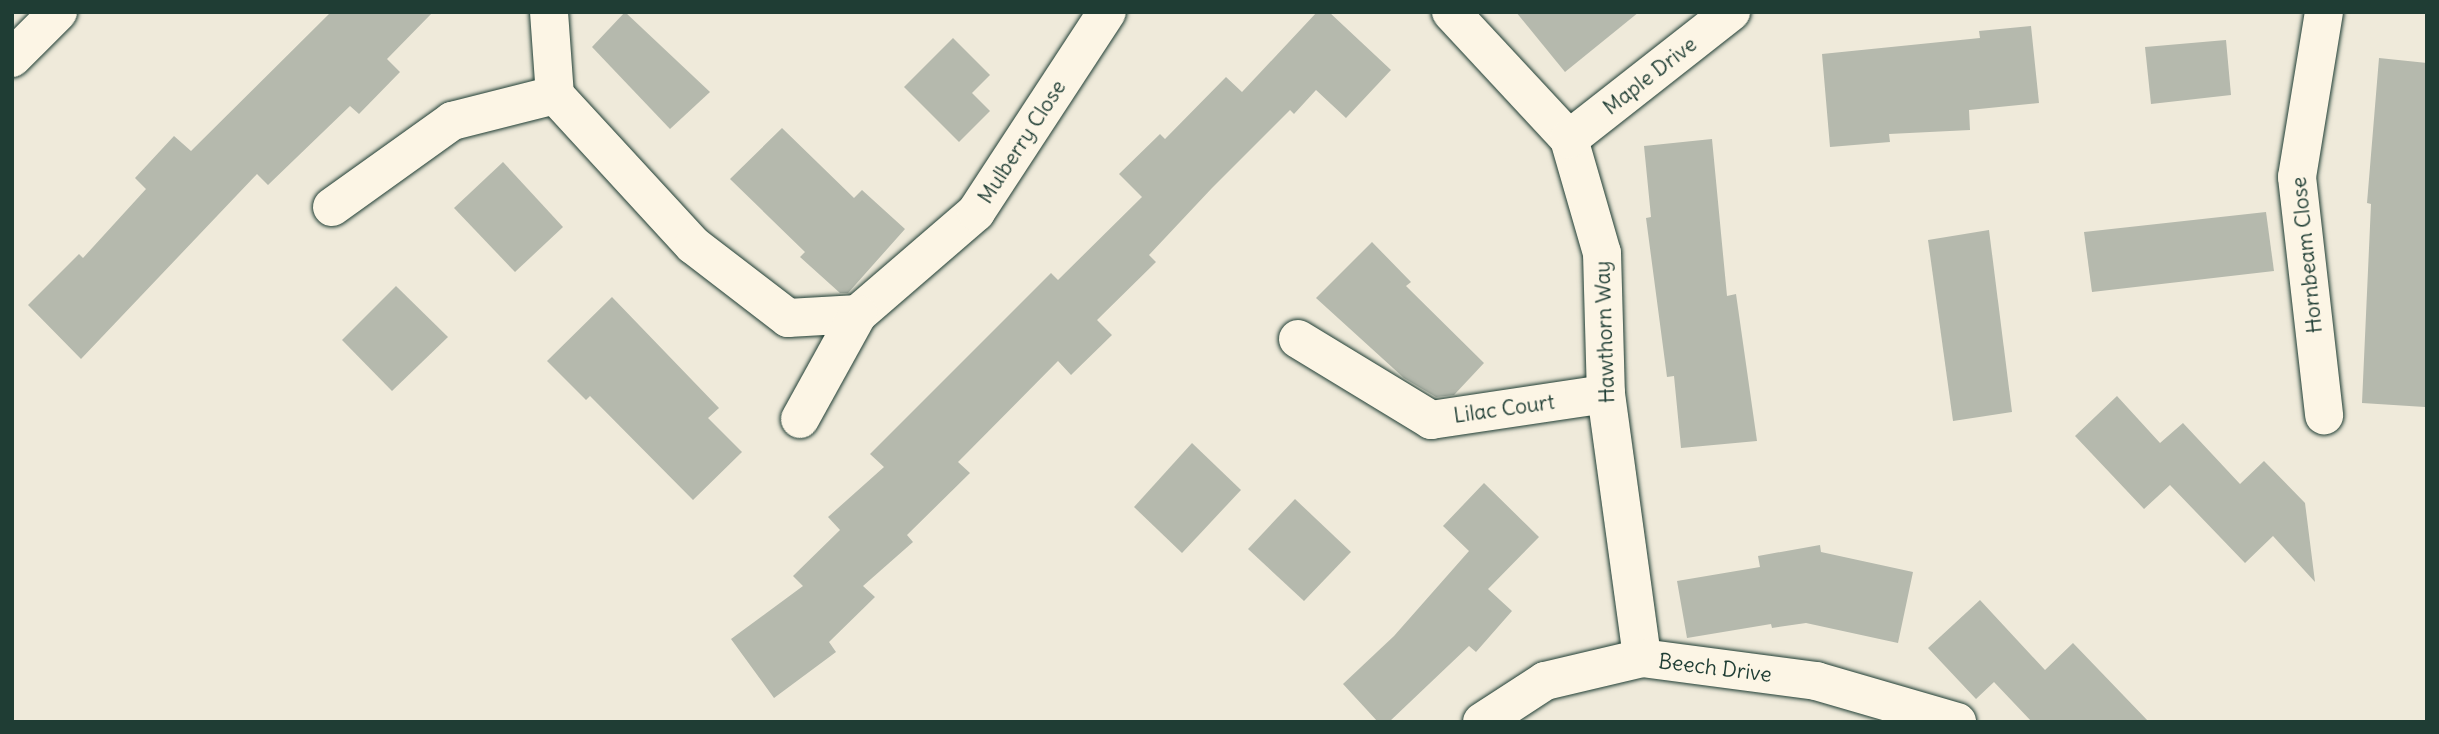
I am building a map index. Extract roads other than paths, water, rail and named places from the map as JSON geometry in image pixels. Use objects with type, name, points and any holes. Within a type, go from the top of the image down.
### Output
[{"type":"street","points":[[12,58],[58,12]]},
{"type":"street","points":[[549,12],[555,95],[693,245],[788,318],[858,314]]},
{"type":"street","name":"Mulberry Close","points":[[800,419],[858,314],[976,212],[1107,12]]},
{"type":"street","name":"Hawthorn Way","points":[[1451,12],[1569,139],[1602,253],[1606,394],[1642,658]]},
{"type":"street","name":"Maple Drive","points":[[1569,139],[1731,12]]},
{"type":"street","name":"Hornbeam Close","points":[[2324,12],[2297,177],[2324,415]]},
{"type":"street","points":[[332,207],[452,121],[555,95]]},
{"type":"street","name":"Lilac Court","points":[[1298,339],[1431,420],[1606,394]]},
{"type":"street","name":"Beech Drive","points":[[1482,722],[1545,681],[1642,658],[1816,681],[1957,722]]}]
